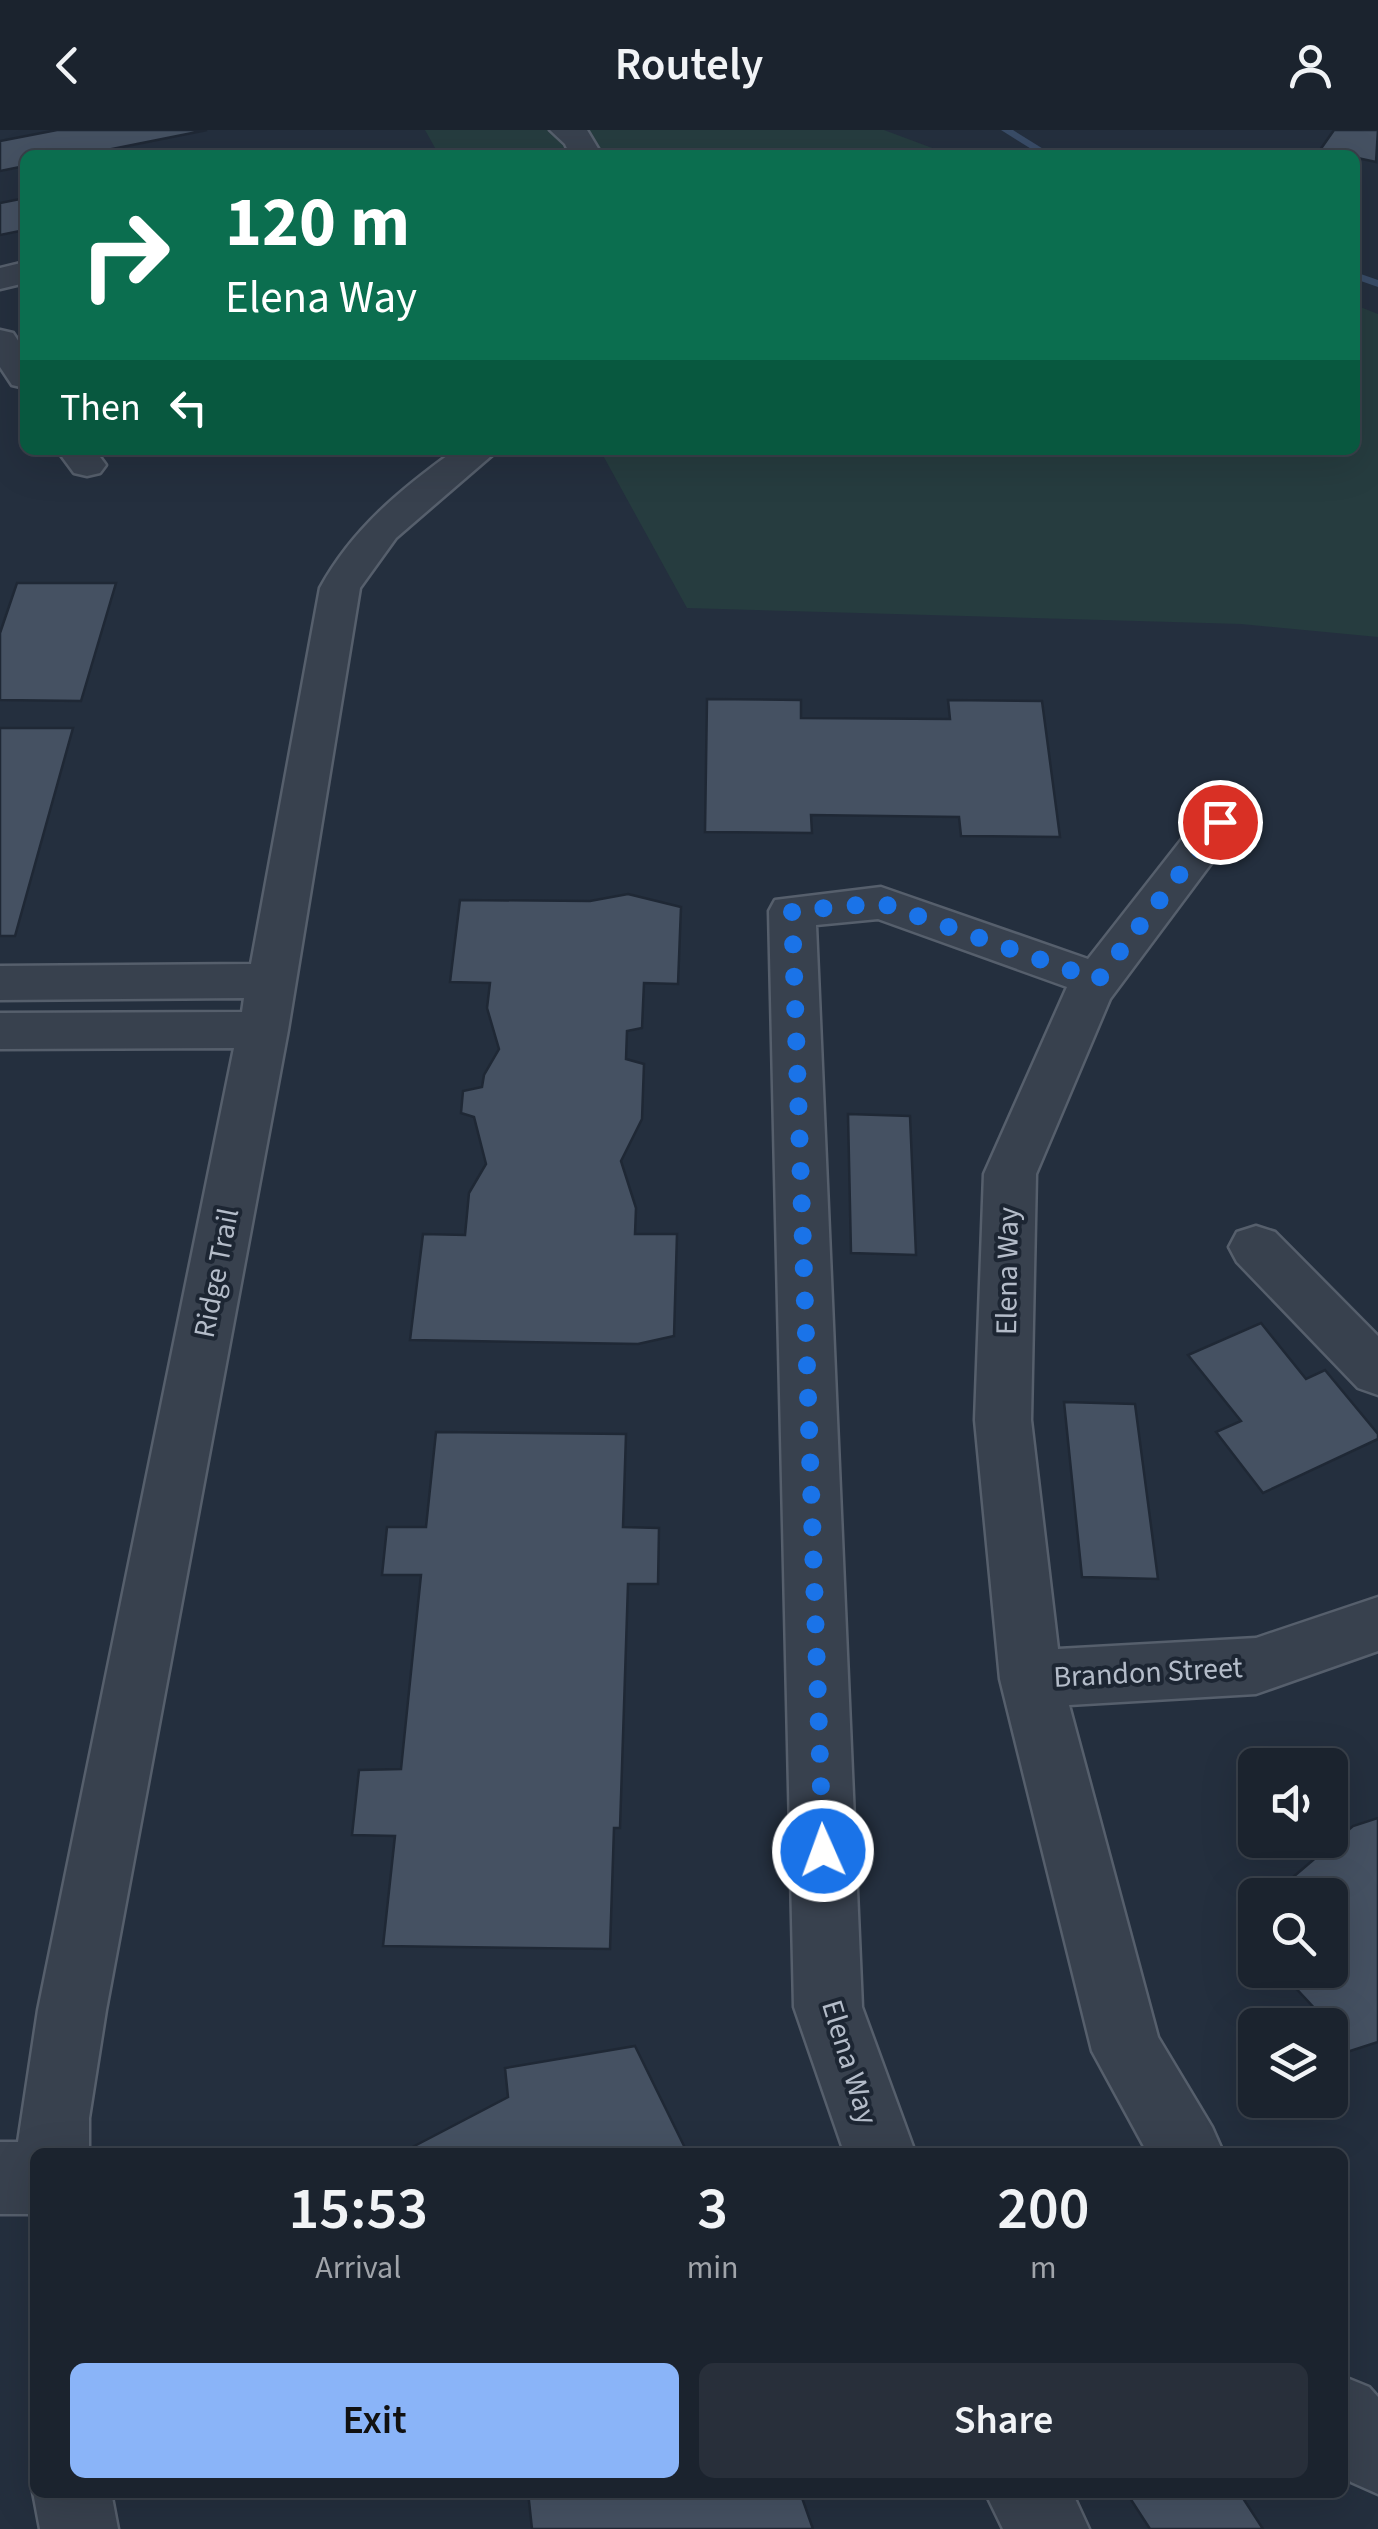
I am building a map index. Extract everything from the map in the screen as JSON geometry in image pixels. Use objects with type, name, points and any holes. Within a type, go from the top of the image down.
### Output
[{"type":"street","points":[[566,130],[580,139],[584,150]]},
{"type":"street","points":[[0,341],[20,369]]},
{"type":"street","name":"Ridge Trail","points":[[53,2148],[54,2118],[72,2010],[268,1005],[340,588],[350,564],[374,536],[474,455]]},
{"type":"street","name":"Elena Way","points":[[1185,2148],[1126,2051],[1031,1679],[1003,1420],[1010,1174],[1088,992],[1220,822]]},
{"type":"street","name":"Elena Way","points":[[878,2148],[828,2008],[792,911],[881,903],[1098,980]]},
{"type":"street","points":[[0,983],[268,1005]]},
{"type":"street","points":[[0,1031],[268,1005]]},
{"type":"street","points":[[1256,1248],[1378,1372]]},
{"type":"street","name":"Brandon Street","points":[[1031,1679],[1256,1666],[1378,1624]]},
{"type":"street","points":[[0,2178],[30,2178]]},
{"type":"street","points":[[1348,2421],[1378,2455]]},
{"type":"street","points":[[73,2498],[79,2529]]},
{"type":"street","points":[[1028,2498],[1050,2529]]},
{"type":"green space","points":[[425,130],[884,130],[938,150],[436,150]]},
{"type":"green space","points":[[1360,307],[1378,314],[1378,637],[1241,624],[687,608],[603,455],[1360,455]]},
{"type":"building","points":[[57,130],[207,130],[107,150],[20,150],[20,167],[0,171],[0,141]]},
{"type":"building","points":[[1334,130],[1378,130],[1376,162],[1360,159],[1360,150],[1320,150]]},
{"type":"building","points":[[20,199],[20,231],[0,235],[0,203]]},
{"type":"building","points":[[17,583],[116,583],[81,701],[0,700],[0,633]]},
{"type":"building","points":[[707,699],[801,700],[801,718],[950,719],[948,700],[1042,701],[1060,837],[961,836],[959,817],[811,815],[812,833],[705,832]]},
{"type":"building","points":[[0,728],[73,728],[15,936],[0,936]]},
{"type":"building","points":[[628,894],[681,907],[678,984],[644,983],[642,1028],[627,1031],[626,1059],[644,1064],[642,1119],[621,1161],[636,1208],[635,1234],[677,1234],[674,1336],[638,1344],[410,1340],[423,1234],[465,1235],[469,1193],[486,1164],[474,1117],[461,1113],[463,1091],[482,1087],[484,1075],[499,1049],[487,1008],[490,983],[450,982],[460,900],[590,901]]},
{"type":"building","points":[[848,1114],[910,1116],[916,1255],[851,1253]]},
{"type":"building","points":[[1261,1323],[1306,1379],[1325,1370],[1378,1434],[1378,1439],[1263,1493],[1216,1432],[1241,1421],[1188,1355]]},
{"type":"building","points":[[1064,1402],[1135,1404],[1158,1579],[1082,1577]]},
{"type":"building","points":[[436,1432],[626,1434],[623,1527],[659,1528],[658,1584],[628,1584],[620,1828],[614,1828],[610,1949],[383,1946],[395,1836],[352,1835],[359,1770],[401,1769],[421,1575],[382,1575],[387,1527],[426,1527]]},
{"type":"building","points":[[1378,1818],[1378,2042],[1348,2052],[1348,2008],[1314,2008],[1296,1988],[1348,1988],[1348,1878],[1292,1878],[1315,1858],[1348,1858],[1348,1830]]},
{"type":"building","points":[[635,2046],[685,2148],[411,2148],[508,2097],[505,2068]]},
{"type":"building","points":[[529,2498],[802,2498],[813,2529],[532,2529]]},
{"type":"building","points":[[1130,2498],[1243,2498],[1263,2529],[1150,2529]]},
{"type":"waterway","points":[[1006,130],[1040,150]]},
{"type":"waterway","points":[[1360,277],[1378,284]]},
{"type":"route","points":[[823,1851],[792,911],[881,903],[1098,980],[1220,822]]}]
